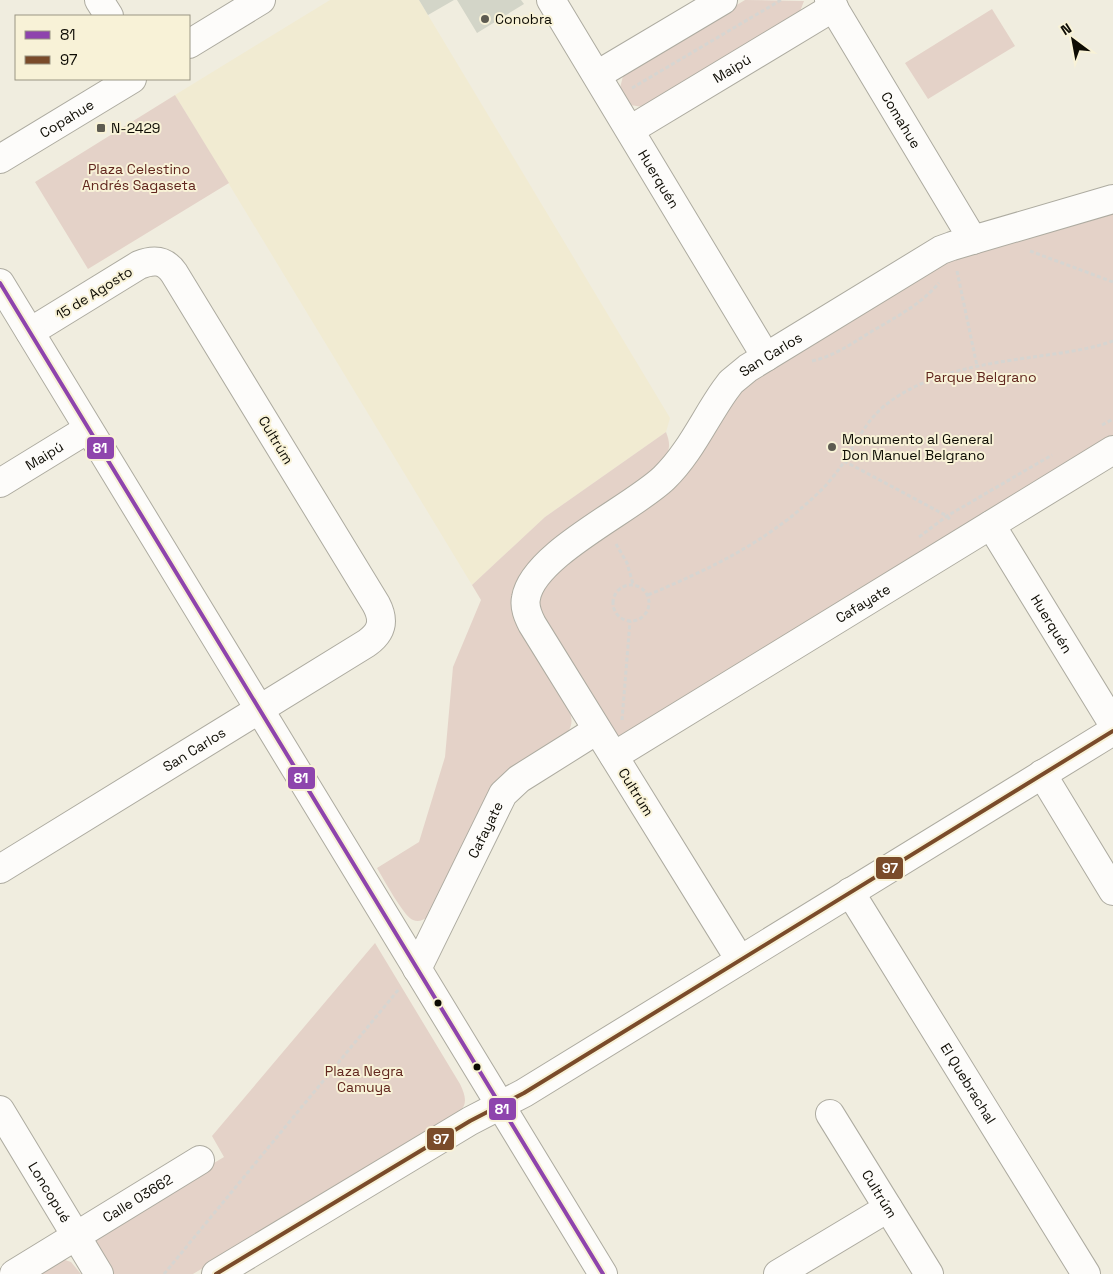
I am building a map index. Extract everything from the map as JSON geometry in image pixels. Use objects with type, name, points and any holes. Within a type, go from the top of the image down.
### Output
[{"type":"street","points":[[99,0],[108,15]]},
{"type":"street","points":[[190,43],[261,0]]},
{"type":"street","name":"Huerquén","points":[[551,0],[766,357]]},
{"type":"street","points":[[597,76],[723,0]]},
{"type":"street","name":"Maipú","points":[[630,130],[831,4]]},
{"type":"street","name":"Comahue","points":[[831,4],[973,240]]},
{"type":"street","name":"Copahue","points":[[0,159],[130,80]]},
{"type":"street","name":"San Carlos","points":[[532,624],[525,607],[526,598],[533,580],[540,570],[558,553],[644,494],[664,478],[682,457],[718,399],[731,382],[766,357],[931,256],[952,246],[1113,199]]},
{"type":"street","name":"15 de Agosto","points":[[30,332],[139,265],[153,260],[160,261]]},
{"type":"street","name":"Cultrúm","points":[[160,261],[170,268],[190,299],[376,604],[382,618],[382,625]]},
{"type":"street","points":[[1,288],[30,332],[259,710],[409,978],[500,1106],[603,1274]]},
{"type":"street","name":"Maipú","points":[[0,482],[88,429]]},
{"type":"street","name":"Cafayate","points":[[614,756],[1113,450]]},
{"type":"street","name":"Huerquén","points":[[991,526],[1113,724]]},
{"type":"street","name":"Cultrúm","points":[[532,624],[610,725],[614,756],[740,960]]},
{"type":"street","name":"San Carlos","points":[[0,869],[367,643],[379,632],[382,625]]},
{"type":"street","name":"Cafayate","points":[[409,978],[503,794],[519,779],[610,725]]},
{"type":"street","points":[[216,1274],[461,1126],[524,1093],[1113,731]]},
{"type":"street","points":[[1042,774],[1113,891]]},
{"type":"street","name":"El Quebrachal","points":[[850,892],[1086,1274]]},
{"type":"street","name":"Loncopué","points":[[0,1110],[98,1274]]},
{"type":"street","name":"Cultrúm","points":[[830,1114],[929,1274]]},
{"type":"street","name":"Calle 03662","points":[[14,1274],[200,1160]]},
{"type":"street","points":[[778,1274],[888,1208]]},
{"type":"path","points":[[629,90],[782,0]]},
{"type":"path","points":[[1033,246],[1024,249],[1113,282]]},
{"type":"path","points":[[950,272],[963,267]]},
{"type":"path","points":[[956,269],[977,366]]},
{"type":"path","points":[[806,362],[834,354],[912,308],[925,298],[941,281]]},
{"type":"path","points":[[648,595],[722,562],[759,540],[816,495],[832,478],[865,426],[884,406],[914,387],[946,373],[977,366],[1086,349],[1113,341]]},
{"type":"path","points":[[844,461],[947,516]]},
{"type":"path","points":[[614,540],[627,563],[633,584]]},
{"type":"path","points":[[628,584],[633,584],[645,590],[648,595],[649,608],[641,618],[630,621],[619,617],[612,601],[617,590],[628,584]]},
{"type":"path","points":[[610,725],[630,621]]},
{"type":"path","points":[[164,1274],[409,978]]},
{"type":"shaded area","points":[[330,0],[419,0],[670,418],[666,432],[545,517],[472,585],[175,95]]},
{"type":"green space","points":[[745,0],[804,1],[799,14],[643,107],[630,105],[620,88],[623,76],[628,71]]},
{"type":"green space","points":[[992,9],[1015,46],[928,99],[905,63]]},
{"type":"green space","name":"Plaza Celestino Andrés Sagaseta","points":[[175,95],[229,183],[88,269],[35,182]]},
{"type":"green space","name":"Parque Belgrano","points":[[1113,211],[1113,437],[621,736],[616,735],[535,603],[538,593],[731,395],[938,263]]},
{"type":"green space","points":[[666,432],[669,450],[659,466],[552,546],[519,625],[569,710],[572,721],[570,729],[511,769],[492,788],[485,799],[435,908],[423,920],[413,920],[399,905],[377,868],[419,842],[445,757],[453,667],[481,600],[472,585],[545,517]]},
{"type":"green space","name":"Plaza Negra Camuya","points":[[375,943],[460,1084],[465,1101],[459,1112],[449,1120],[193,1274],[110,1274],[95,1247],[98,1236],[107,1227],[224,1157],[212,1136]]},
{"type":"green space","points":[[62,1259],[71,1262],[81,1274],[33,1274]]},
{"type":"building","points":[[419,0],[454,0],[428,15]]},
{"type":"building","name":"Conobra","points":[[457,0],[521,0],[524,4],[477,33]]},
{"type":"transit line","name":"81","points":[[0,283],[603,1274]]},
{"type":"transit line","name":"97","points":[[216,1274],[470,1121],[524,1093],[1113,731]]},
{"type":"place","name":"Conobra","points":[[485,19]]},
{"type":"place","name":"N-2429","points":[[101,128]]},
{"type":"place","name":"Monumento al General Don Manuel Belgrano","points":[[832,447]]}]
